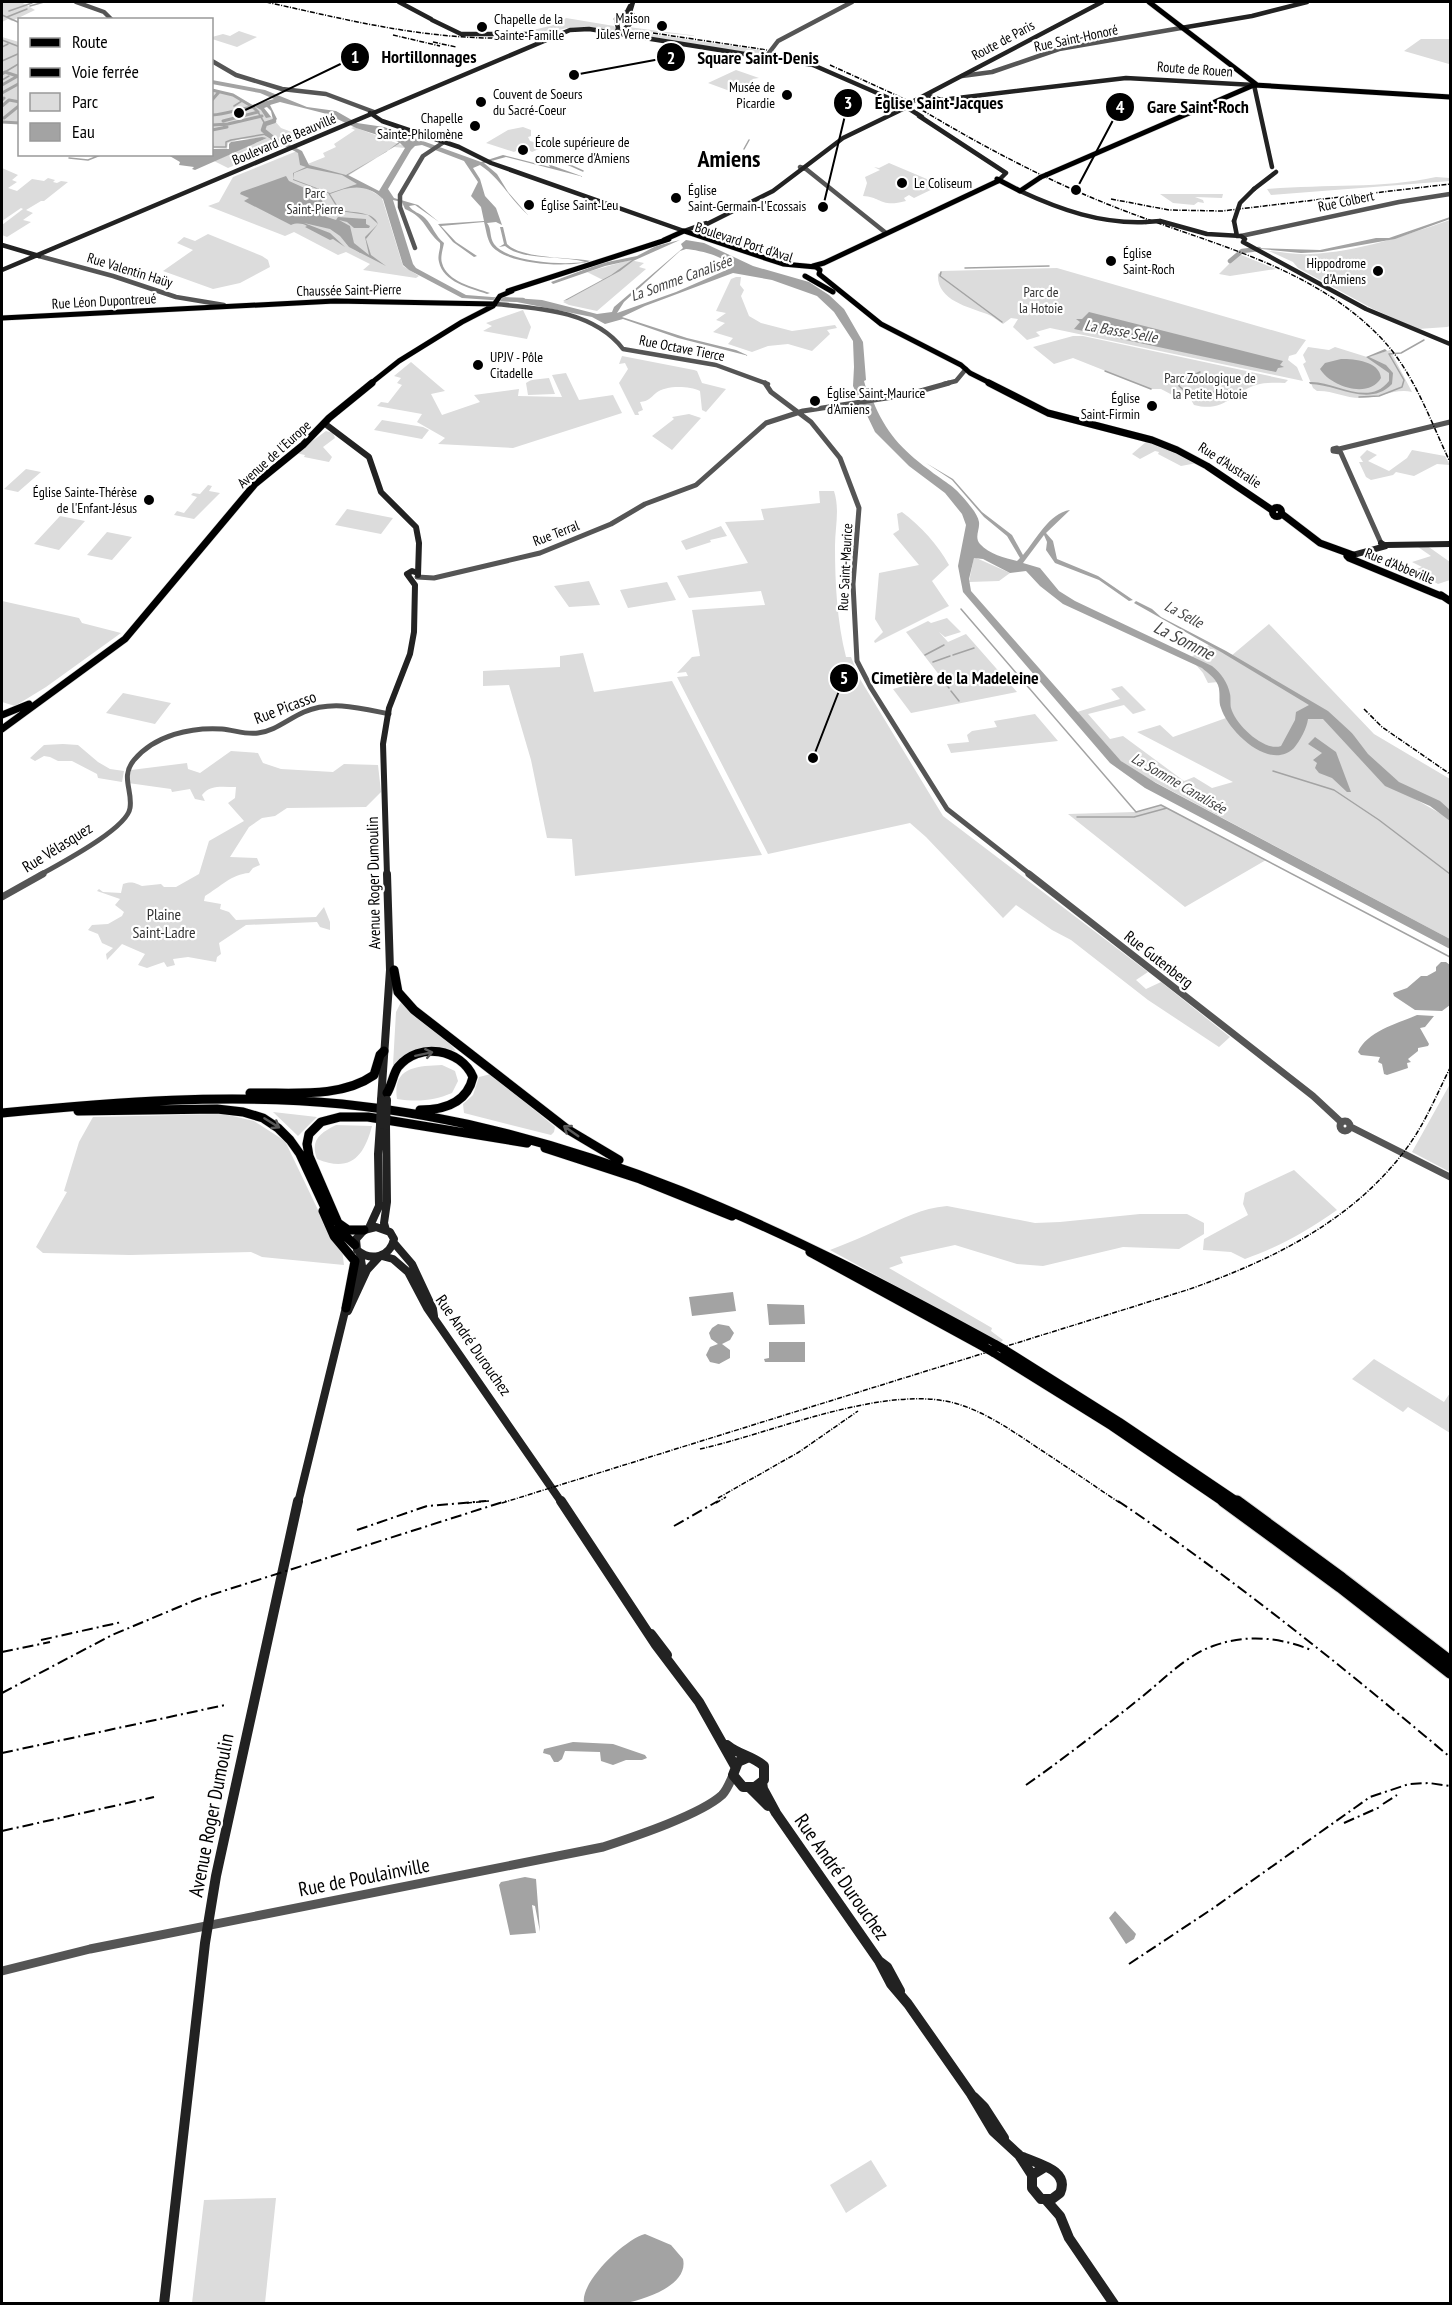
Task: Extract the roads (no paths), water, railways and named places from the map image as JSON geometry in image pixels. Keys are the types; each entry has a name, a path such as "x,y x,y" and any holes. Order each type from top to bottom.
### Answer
{"highway":[{"path":"394,970 398,992 414,1010 567,1129 639,1171"},
{"path":"152,1100 164,1097 347,1088 369,1080 374,1075 380,1055 384,1051"},
{"path":"2,1113 152,1100 290,1100 427,1110 445,1108 466,1095 473,1077 469,1066 459,1057 441,1052 424,1053 402,1063 395,1072 385,1098"},
{"path":"2,1119 78,1111 199,1104 315,1107 423,1120 527,1143 640,1179 745,1221 814,1254 994,1348 1234,1508 1328,1576 1450,1673"},
{"path":"369,1107 504,1131 566,1147 639,1171 790,1235 890,1286 1105,1412 1219,1488 1316,1557 1450,1661"},
{"path":"78,1111 217,1109 239,1110 260,1115 276,1124 288,1135 336,1227 355,1245"},
{"path":"367,1229 348,1230 338,1223 308,1153 307,1138 310,1132 326,1120 348,1116 377,1118 527,1143"},
{"path":"325,1208 323,1211 331,1230 355,1261 346,1308"}],"main road":[{"path":"398,2 462,35 506,36 535,33 550,38"},
{"name":"Route de Paris","path":"686,234 779,187 839,139 927,97 926,95 959,76 1102,2"},
{"path":"1149,2 1256,86 1273,171 1240,203 1234,221 1239,238"},
{"path":"1149,2 1168,16"},
{"path":"1182,28 1252,16 1307,2"},
{"path":"618,34 617,17 629,12 633,3"},
{"path":"618,34 633,21 629,12"},
{"path":"618,26 626,26"},
{"name":"Boulevard de Beauvillé","path":"2,270 550,38 577,30 618,34 815,67 907,105 1004,174 998,180"},
{"name":"Route de Rouen","path":"926,95 939,99 1126,78 1450,97"},
{"path":"1022,191 1043,176 1256,86"},
{"path":"373,114 388,123 445,142 488,161 686,234"},
{"name":"Boulevard de Beauvillé","path":"134,214 344,126"},
{"path":"966,369 877,325 841,298 805,276 800,269 824,263 998,180 1052,206 1113,223 1160,221 1220,236 1239,238 1251,247 1366,309 1450,344"},
{"path":"385,809 383,744 388,714 393,709 416,642 414,632 418,534 413,523 384,498 378,489 373,462 369,456 325,424 399,361 512,291 539,281 550,280 600,260 686,234"},
{"name":"Boulevard Port d'Aval","path":"686,234 800,269"},
{"path":"2,245 38,255"},
{"path":"820,272 824,263"},
{"path":"813,266 840,293 881,324 966,369"},
{"path":"805,276 820,272"},
{"name":"Chaussée Saint-Pierre","path":"209,305 335,301 495,302"},
{"name":"Rue Léon Dupontreué","path":"2,318 209,305"},
{"path":"956,363 973,362"},
{"name":"Rue d'Australie","path":"966,369 1048,413 1170,446 1207,465 1277,512"},
{"name":"Avenue de l'Europe","path":"2,715 30,703 116,641 252,482 325,424"},
{"name":"Avenue de l'Europe","path":"2,729 125,639 255,484 325,424"},
{"path":"1277,512 1320,543 1352,557 1383,545 1450,544"},
{"name":"Rue d'Abbeville","path":"1352,557 1446,597"},
{"name":"Avenue Roger Dumoulin","path":"367,1229 376,1219 380,1202 378,1162 383,1126 394,970 388,816 385,809"},
{"name":"Avenue Roger Dumoulin","path":"385,809 390,970 384,1051 385,1098"},
{"name":"Avenue Roger Dumoulin","path":"383,1126 387,1202 384,1223 386,1230"},
{"path":"367,1229 386,1230 392,1236 393,1243 390,1250 381,1256 371,1257 360,1254 355,1245 356,1239 367,1229"},
{"path":"393,1243 412,1264 433,1309 434,1316"},
{"name":"Avenue Roger Dumoulin","path":"164,2304 209,1926 240,1758 337,1340 362,1266 360,1254"},
{"name":"Avenue Roger Dumoulin","path":"337,1340 362,1280 372,1263 381,1256"},
{"name":"Rue André Durouchez","path":"381,1256 398,1260 408,1270 427,1311 434,1316 533,1462 556,1501 567,1513 647,1630 653,1643 673,1667 724,1742 738,1754 747,1758"},
{"name":"Rue André Durouchez","path":"724,1742 734,1771"},
{"path":"747,1758 757,1760 764,1766 765,1773 762,1782 746,1787 734,1771 747,1758"},
{"name":"Rue André Durouchez","path":"762,1782 763,1789 776,1813 879,1961 891,1984 901,1993 971,2094 978,2110 993,2131 1019,2155 1032,2175"},
{"name":"Rue André Durouchez","path":"746,1787 776,1813"},
{"path":"1019,2155 1053,2170 1060,2176 1062,2185 1059,2195 1060,2216"},
{"path":"1045,2167 1035,2171 1032,2175 1031,2183 1034,2192 1046,2200 1060,2216 1069,2238 1114,2304"},
{"path":"1046,2200 1059,2195"}],"street":[{"path":"76,2 101,11 110,18"},
{"path":"763,57 781,39 852,2"},
{"name":"Rue Saint-Honoré","path":"959,76 996,71 1053,51 1182,28"},
{"path":"213,62 236,75 282,89 323,93 361,107 373,114"},
{"path":"969,72 977,74"},
{"path":"415,248 399,200 421,158 445,142"},
{"path":"802,169 886,233"},
{"name":"Rue Colbert","path":"1239,238 1399,202 1450,194"},
{"name":"Rue Valentin Haüy","path":"38,255 209,305"},
{"name":"Rue Octave Tierce","path":"495,302 592,322 616,339 623,349 705,362 743,373"},
{"name":"Rue Terral","path":"416,576 434,579 482,564 540,553 610,524 645,504 689,488 701,481 766,423 799,412 858,401 903,396 959,379 966,369"},
{"name":"Rue Saint-Maurice","path":"743,373 768,384 771,392 799,412 837,452 859,508 853,584 857,661 947,809 959,819"},
{"path":"1383,545 1340,451 1448,423"},
{"path":"415,591 421,584 434,579"},
{"name":"Rue Picasso","path":"125,819 129,812 130,800 125,785 129,767 148,747 171,736 203,729 246,733 264,732 304,711 328,705 345,705 388,714"},
{"name":"Rue Vélasquez","path":"2,897 125,819"},
{"name":"Rue Gutenberg","path":"959,819 1313,1096 1341,1122 1339,1126 1343,1130 1351,1127 1450,1177"},
{"name":"Rue de Poulainville","path":"724,1793 734,1771"},
{"name":"Rue de Poulainville","path":"2,1971 90,1949 603,1847 647,1832 713,1802 724,1793 746,1787"}],"water":[{"path":"213,80 265,90 307,107 336,111 357,123 384,127 481,162 503,155 550,167 548,164 584,177 506,157 484,163 497,174 508,192 528,215 487,170 480,165 473,168 480,179 485,196 496,208 502,225 496,222 487,223 492,241 501,250 523,259 537,261 585,262 532,256 513,251 505,246 499,247 504,244 500,227 503,227 507,244 514,249 534,255 591,261 581,263 553,264 523,261 498,252 491,245 484,222 441,226 456,242 477,256 474,257 453,242 438,224 484,221 481,207 471,196 478,182 464,161 422,145 415,146 388,189 394,198 418,205 439,222 415,205 409,206 425,218 444,243 441,261 449,275 462,283 490,293 465,287 446,275 439,259 440,243 417,216 405,209 402,202 393,200 413,264 416,268 466,295 505,298 505,301 462,298 403,265 383,199 377,194 364,188 351,188 330,194 340,210 368,215 339,211 328,193 293,180 293,179 293,173 306,167 300,165 298,153 264,135 267,133 302,151 309,165 346,175 376,157 348,175 379,191 405,148 400,143 388,150 399,142 356,128 327,114 280,102 270,105 277,119 267,124 273,120 271,111 267,107 264,108 271,117 266,118 261,110 252,105 274,99 260,93 213,84","holes":["307,168 342,175 357,184 330,193 293,179 294,173"]},
{"path":"267,138 195,170 192,169 194,167 179,165 180,162 170,156 213,156 213,149 229,149 231,142"},
{"path":"286,176 289,181 320,195 325,204 324,216 336,220 338,217 366,219 369,228 354,228 347,222 339,220 350,226 354,243 369,255 365,237 378,224 366,239 371,255 386,266 349,247 330,229 304,223 330,233 345,247 305,225 291,225 244,201 249,198 240,194"},
{"path":"1450,217 1450,219 1395,239 1322,252 1301,253 1251,248 1320,250 1376,238 1389,238"},
{"path":"680,240 633,261 620,271 567,300 563,301 611,275 632,260 605,266 553,284 551,282 602,263 637,256 656,246"},
{"path":"686,240 704,243 753,266 809,282 829,295 844,309 863,342 866,380 864,381 866,388 869,388 869,401 873,401 883,422 902,447 962,496 978,519 977,539 992,553 1017,561 1020,558 1007,536 984,517 952,480 926,463 953,479 982,512 1012,535 1023,555 1049,522 1062,512 1070,510 1046,533 1053,541 1057,559 1098,576 1133,600 1129,601 1099,580 1055,563 1046,550 1047,542 1044,535 1023,563 1040,568 1059,591 1075,601 1212,666 1228,686 1231,708 1238,722 1259,741 1274,747 1281,746 1295,720 1296,712 1309,705 1134,603 1136,601 1328,711 1352,733 1368,754 1399,782 1440,801 1450,810 1450,821 1430,806 1385,786 1323,719 1308,719 1299,742 1284,754 1273,755 1262,752 1251,746 1232,727 1221,708 1218,685 1202,668 1063,604 1040,586 1026,571 1010,573 983,559 974,558 969,579 971,591 1121,761 1156,783 1450,939 1450,949 1145,788 1110,763 963,592 958,566 966,525 962,514 945,493 909,466 875,432 853,386 853,341 834,312 817,296 772,280 733,273 622,317 687,338 736,350 749,356 678,338 623,319 605,324 592,317 512,301 514,298 542,300 597,314 612,312 614,307 683,248 681,244","holes":["686,249 718,257 731,268 676,292 617,313 624,302 680,251"]},
{"path":"1089,312 1283,361 1280,365 1284,367 1278,368 1276,372 1074,329 1080,322 1076,319 1082,319"},
{"path":"1385,349 1387,351 1369,357 1386,365 1393,373 1392,384 1383,391 1363,395 1309,382 1319,382 1361,393 1381,389 1389,381 1389,373 1366,357"},
{"path":"1341,359 1366,362 1376,368 1381,378 1368,388 1359,389 1332,381 1320,369 1325,363"},
{"path":"1315,737 1336,752 1351,792 1347,792 1332,778 1319,773 1315,768 1317,763 1313,760 1322,753 1308,744"},
{"path":"1441,962 1450,965 1450,1005 1442,1011 1415,1010 1394,996 1393,993 1407,988 1421,976 1427,976 1436,971 1436,967"},
{"path":"1417,1015 1434,1016 1425,1027 1420,1028 1428,1046 1418,1048 1418,1051 1408,1059 1411,1062 1407,1063 1408,1068 1387,1075 1384,1074 1382,1064 1378,1062 1380,1057 1361,1055 1358,1052 1368,1038"},
{"path":"733,1292 736,1311 692,1316 689,1297"},
{"path":"767,1304 804,1305 805,1324 769,1325"},
{"path":"718,1324 729,1326 734,1333 730,1340 722,1344 730,1350 730,1358 719,1364 710,1362 706,1355 710,1347 718,1344 711,1339 709,1333"},
{"path":"769,1342 805,1342 805,1362 765,1362 764,1359 769,1358"},
{"path":"573,1742 613,1744 645,1755 647,1758 626,1760 613,1765 601,1761 600,1752 565,1751 558,1762 554,1762 550,1755 543,1753 544,1749"},
{"path":"525,1877 536,1879 540,1932 535,1906 532,1905 536,1933 510,1935 499,1885 501,1882"},
{"path":"1115,1911 1136,1934 1134,1939 1126,1944 1109,1918"},
{"path":"645,2234 671,2245 683,2259 683,2268 673,2283 654,2294 626,2303 584,2303 589,2284 596,2273 626,2244"}],"waterway":[{"path":"30,6 44,2"},
{"path":"9,11 32,3"},
{"path":"7,17 27,9"},
{"path":"2,15 18,22"},
{"path":"2,40 18,46"},
{"path":"2,47 8,44"},
{"path":"2,61 18,54"},
{"path":"5,72 18,64"},
{"path":"2,74 5,72 18,76"},
{"path":"2,80 9,76"},
{"path":"2,85 16,77"},
{"path":"2,93 18,84"},
{"path":"213,90 233,95 253,107"},
{"path":"213,99 219,92"},
{"path":"2,106 9,100 18,102"},
{"path":"234,106 242,101"},
{"path":"4,118 18,107"},
{"path":"213,115 253,107"},
{"path":"223,121 258,112 253,107"},
{"path":"258,112 265,124"},
{"path":"213,125 262,116"},
{"path":"273,138 263,130 265,124 274,121"},
{"path":"2,122 18,123"},
{"path":"213,130 227,127 224,125"},
{"path":"213,147 226,147 226,142 231,140 266,134"},
{"path":"744,149 749,140"},
{"path":"69,158 88,160 98,156"},
{"path":"554,158 583,171"},
{"path":"347,243 360,252"},
{"name":"La Basse Selle","path":"1230,261 1242,251 1259,249"},
{"path":"965,268 1049,266"},
{"path":"941,272 940,276 1002,322"},
{"name":"La Somme Canalisée","path":"496,299 523,300"},
{"path":"1359,397 1379,396 1402,387 1404,380 1389,354 1401,353 1424,340"},
{"path":"1105,371 1151,389"},
{"path":"1189,395 1179,386 1179,382 1200,372"},
{"path":"1189,395 1231,390"},
{"path":"961,609 1136,812 1161,805 1167,808"},
{"path":"925,655 944,645"},
{"path":"953,655 974,648"},
{"path":"933,662 950,656"},
{"path":"941,678 949,688"},
{"path":"951,691 959,701"},
{"path":"1273,771 1334,790 1379,820 1450,874"},
{"path":"1077,817 1134,817 1167,808"},
{"path":"1167,808 1450,957"}],"railway":[{"path":"266,2 412,32 502,38"},
{"path":"653,33 767,50"},
{"path":"393,35 440,46"},
{"path":"433,42 456,47"},
{"path":"830,65 909,101"},
{"path":"922,110 996,152 1072,189 1125,211 1227,247 1294,276 1326,293 1355,314 1393,352 1421,398 1450,462"},
{"path":"1111,199 1169,210 1222,211 1450,184"},
{"path":"1364,709 1382,727 1450,774"},
{"path":"502,1503 1187,1290 1281,1251 1338,1216 1387,1172 1415,1136 1450,1068"},
{"path":"700,1449 866,1404 932,1399 961,1405 993,1419 1120,1503"},
{"path":"718,1498 799,1452 858,1411"},
{"path":"716,1503 726,1497"},
{"path":"357,1530 427,1506 486,1501"},
{"path":"467,1503 489,1501"},
{"path":"2,1693 112,1635 198,1599 506,1501"},
{"path":"674,1526 718,1501"},
{"path":"1118,1501 1204,1561 1287,1624 1450,1757"},
{"path":"41,1640 122,1622"},
{"path":"1026,1785 1056,1764 1176,1668 1203,1650 1225,1642 1250,1639 1287,1642 1311,1650"},
{"path":"2,1652 50,1642"},
{"path":"2,1753 225,1705"},
{"path":"1129,1964 1212,1909 1370,1797 1409,1784 1429,1783 1450,1786"},
{"path":"1383,1804 1397,1795"},
{"path":"2,1831 154,1797"},
{"path":"1344,1823 1380,1807"}],"place":[{"name":"Maison Jules Verne","path":"662,26"},
{"name":"Chapelle de la Sainte-Famille","path":"482,27"},
{"name":"Square Saint-Denis","path":"574,75"},
{"name":"Musée de Picardie","path":"787,95"},
{"name":"Couvent de Soeurs du Sacré-Coeur","path":"481,102"},
{"name":"Hortillonnages","path":"239,113"},
{"name":"Chapelle Sainte-Philomène","path":"475,126"},
{"name":"École supérieure de commerce d'Amiens","path":"523,150"},
{"name":"Le Coliseum","path":"902,183"},
{"name":"Gare Saint-Roch","path":"1076,190"},
{"name":"Église Saint-Germain-l'Ecossais","path":"676,198"},
{"name":"Église Saint-Leu","path":"529,205"},
{"name":"Église Saint-Jacques","path":"823,207"},
{"name":"Église Saint-Roch","path":"1111,261"},
{"name":"Hippodrome d'Amiens","path":"1378,271"},
{"name":"UPJV - Pôle Citadelle","path":"478,365"},
{"name":"Église Saint-Maurice d'Amiens","path":"815,401"},
{"name":"Église Saint-Firmin","path":"1152,406"},
{"name":"Église Sainte-Thérèse de l'Enfant-Jésus","path":"149,500"},
{"name":"Cimetière de la Madeleine","path":"813,758"}],"district":[{"name":"Amiens","path":"729,158"}],"park label":[{"name":"Parc Saint-Pierre","path":"315,202"},
{"name":"Parc de la Hotoie","path":"1041,300"},
{"name":"Parc Zoologique de la Petite Hotoie","path":"1210,386"},
{"name":"Plaine Saint-Ladre","path":"164,923"}],"water label":[{"name":"La Selle","path":"1184,614"},
{"name":"La Somme","path":"1184,640"}]}
